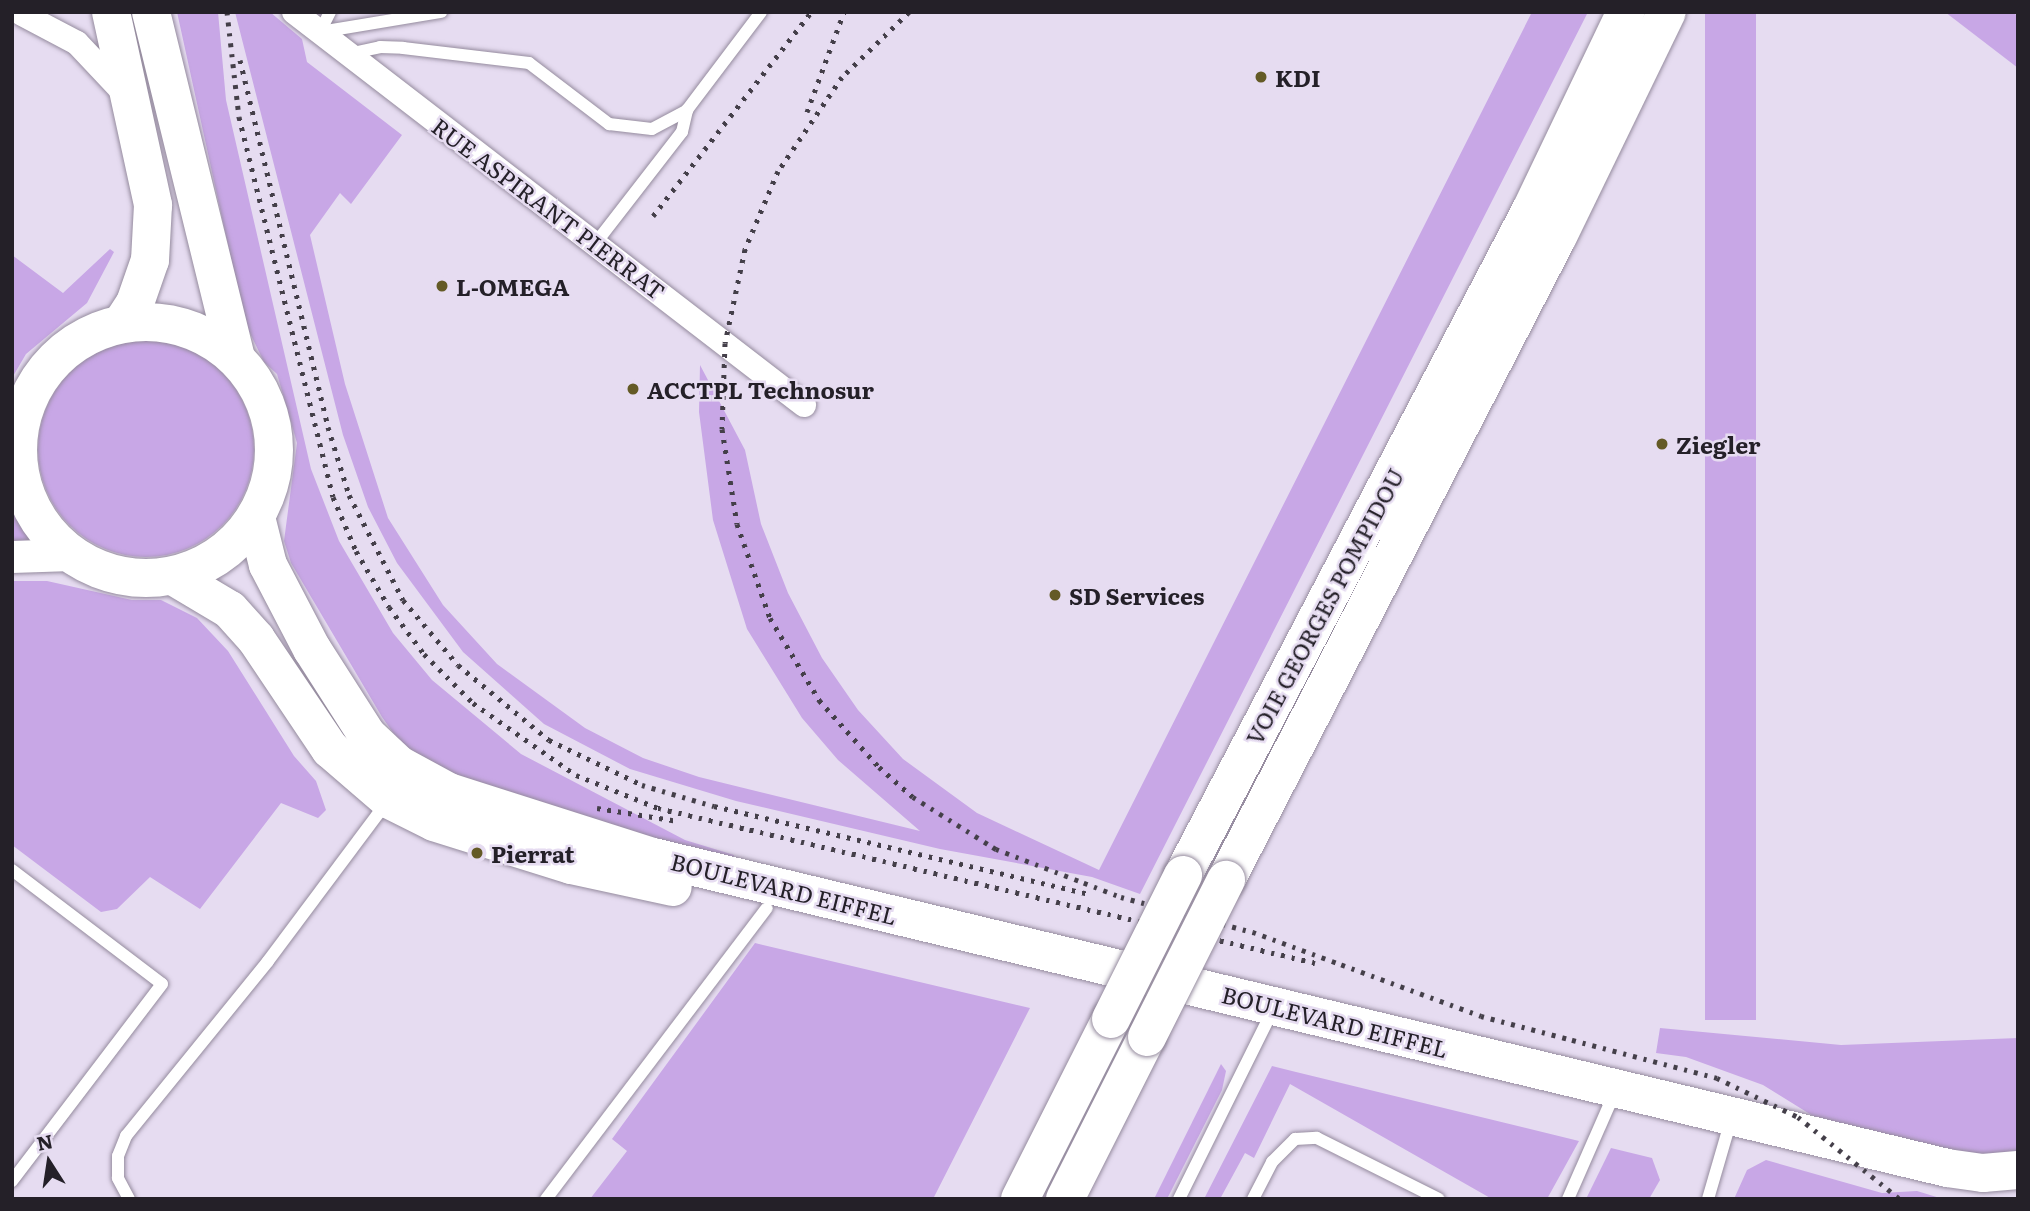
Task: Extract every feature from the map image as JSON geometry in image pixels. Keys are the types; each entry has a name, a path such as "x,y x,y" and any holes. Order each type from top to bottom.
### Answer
{"main road":[{"path":"111,12 151,181 154,222 144,279 122,323"},
{"path":"151,12 236,357"},
{"name":"VOIE GEORGES POMPIDOU","path":"1020,1199 1183,875 1531,210 1626,12"},
{"name":"VOIE GEORGES POMPIDOU","path":"1065,1199 1558,236 1667,12"},
{"path":"122,323 176,326 203,334 236,357 262,392 275,434 273,477 256,517 221,555 173,576 126,576 103,572 72,555 44,530 25,496 17,460 16,426 46,368 68,348 122,323"},
{"path":"256,517 264,552 281,590 334,684 376,746 399,765 434,822 571,865 1270,1017"},
{"path":"173,576 230,610 256,639 330,749 419,796"},
{"name":"BOULEVARD EIFFEL","path":"419,796 1270,1017 1730,1127 1947,1168 1983,1173 2018,1170"},
{"name":"BOULEVARD EIFFEL","path":"1730,1127 1965,1199"},
{"path":"2014,1199 2018,1191"}],"street":[{"name":"RUE ASPIRANT PIERRAT","path":"294,12 325,22 348,54 804,405"},
{"path":"24,13 77,43 133,103"},
{"path":"12,557 72,555"}],"lane":[{"path":"325,22 441,12"},
{"path":"596,244 682,132 687,110 761,12"},
{"path":"348,54 380,47 403,48 529,63 609,124 626,129 652,129 687,110"},
{"path":"129,1199 118,1178 118,1156 126,1136 268,961 419,796 376,746"},
{"path":"12,870 162,984 12,1181"},
{"path":"547,1199 767,908"},
{"path":"1180,1199 1270,1017"},
{"path":"1567,1199 1614,1099"},
{"path":"1708,1199 1730,1127"},
{"path":"1253,1199 1279,1154 1295,1139 1317,1138 1439,1199"}],"shaded area":[{"path":"177,12 218,12 226,100 311,469 339,541 393,633 432,680 521,754 685,840 734,855 733,862 599,825 411,758 382,717 291,563 284,541 297,443 277,374 264,362 245,323"},
{"path":"235,12 270,12 302,39 307,62 402,135 351,204 340,193 310,235 345,384 388,518 443,605 497,664 585,728 643,758 699,777 920,831 838,760 802,718 747,629 713,520 699,412 700,365 745,450 761,524 788,593 822,658 858,710 903,759 977,813 1099,870 1532,12 1588,12 1140,894 1092,877 940,849 736,801 630,769 544,724 463,652 397,563 368,507 343,435"},
{"path":"1705,12 1756,12 1756,1020 1705,1020"},
{"path":"1945,12 2012,12 2018,16 2018,68"},
{"path":"110,249 114,252 87,303 26,354 12,378 12,255 63,293"},
{"path":"146,341 187,349 206,359 222,373 236,389 246,408 254,449 246,490 236,509 222,525 206,539 187,549 146,557 105,549 86,539 70,525 56,509 46,490 38,449 46,408 56,389 70,373 86,359 105,349"},
{"path":"12,500 19,517 35,541 12,543"},
{"path":"12,581 47,581 132,600 161,600 197,618 228,651 294,756 316,781 326,810 318,818 281,803 200,909 150,877 117,909 101,912 12,845"},
{"path":"755,943 1030,1008 933,1199 590,1199 627,1151 612,1139"},
{"path":"1660,1028 1841,1045 2018,1038 2018,1156 1992,1162 1813,1116 1763,1085 1686,1057 1656,1053"},
{"path":"1221,1064 1226,1071 1222,1090 1167,1199 1154,1199"},
{"path":"1272,1066 1579,1141 1547,1199 1492,1199 1290,1084 1254,1158 1245,1153 1220,1199 1204,1199"},
{"path":"1611,1148 1652,1158 1660,1180 1649,1199 1586,1199"},
{"path":"1766,1160 1882,1193 1917,1191 1943,1199 1734,1199 1747,1170"}],"railway":[{"path":"227,12 239,117 333,497 356,551 389,607 424,654 473,703 576,775 658,808 1320,964"},
{"path":"653,216 811,12"},
{"path":"807,112 844,12"},
{"path":"909,12 842,77 778,171 745,249 725,343 722,429 737,524 770,618 819,700 879,767 913,797 996,849 1121,897 1253,932 1481,1016 1717,1078 1798,1117 1900,1199"},
{"path":"240,60 328,427 349,495 403,600 458,665 549,740 642,785 714,806 1092,895"},
{"path":"597,808 678,821"}],"place":[{"name":"KDI","path":"1261,77"},
{"name":"L-OMEGA","path":"442,286"},
{"name":"ACCTPL Technosur","path":"633,389"},
{"name":"Ziegler","path":"1662,444"},
{"name":"SD Services","path":"1055,595"},
{"name":"Pierrat","path":"477,853"}]}
